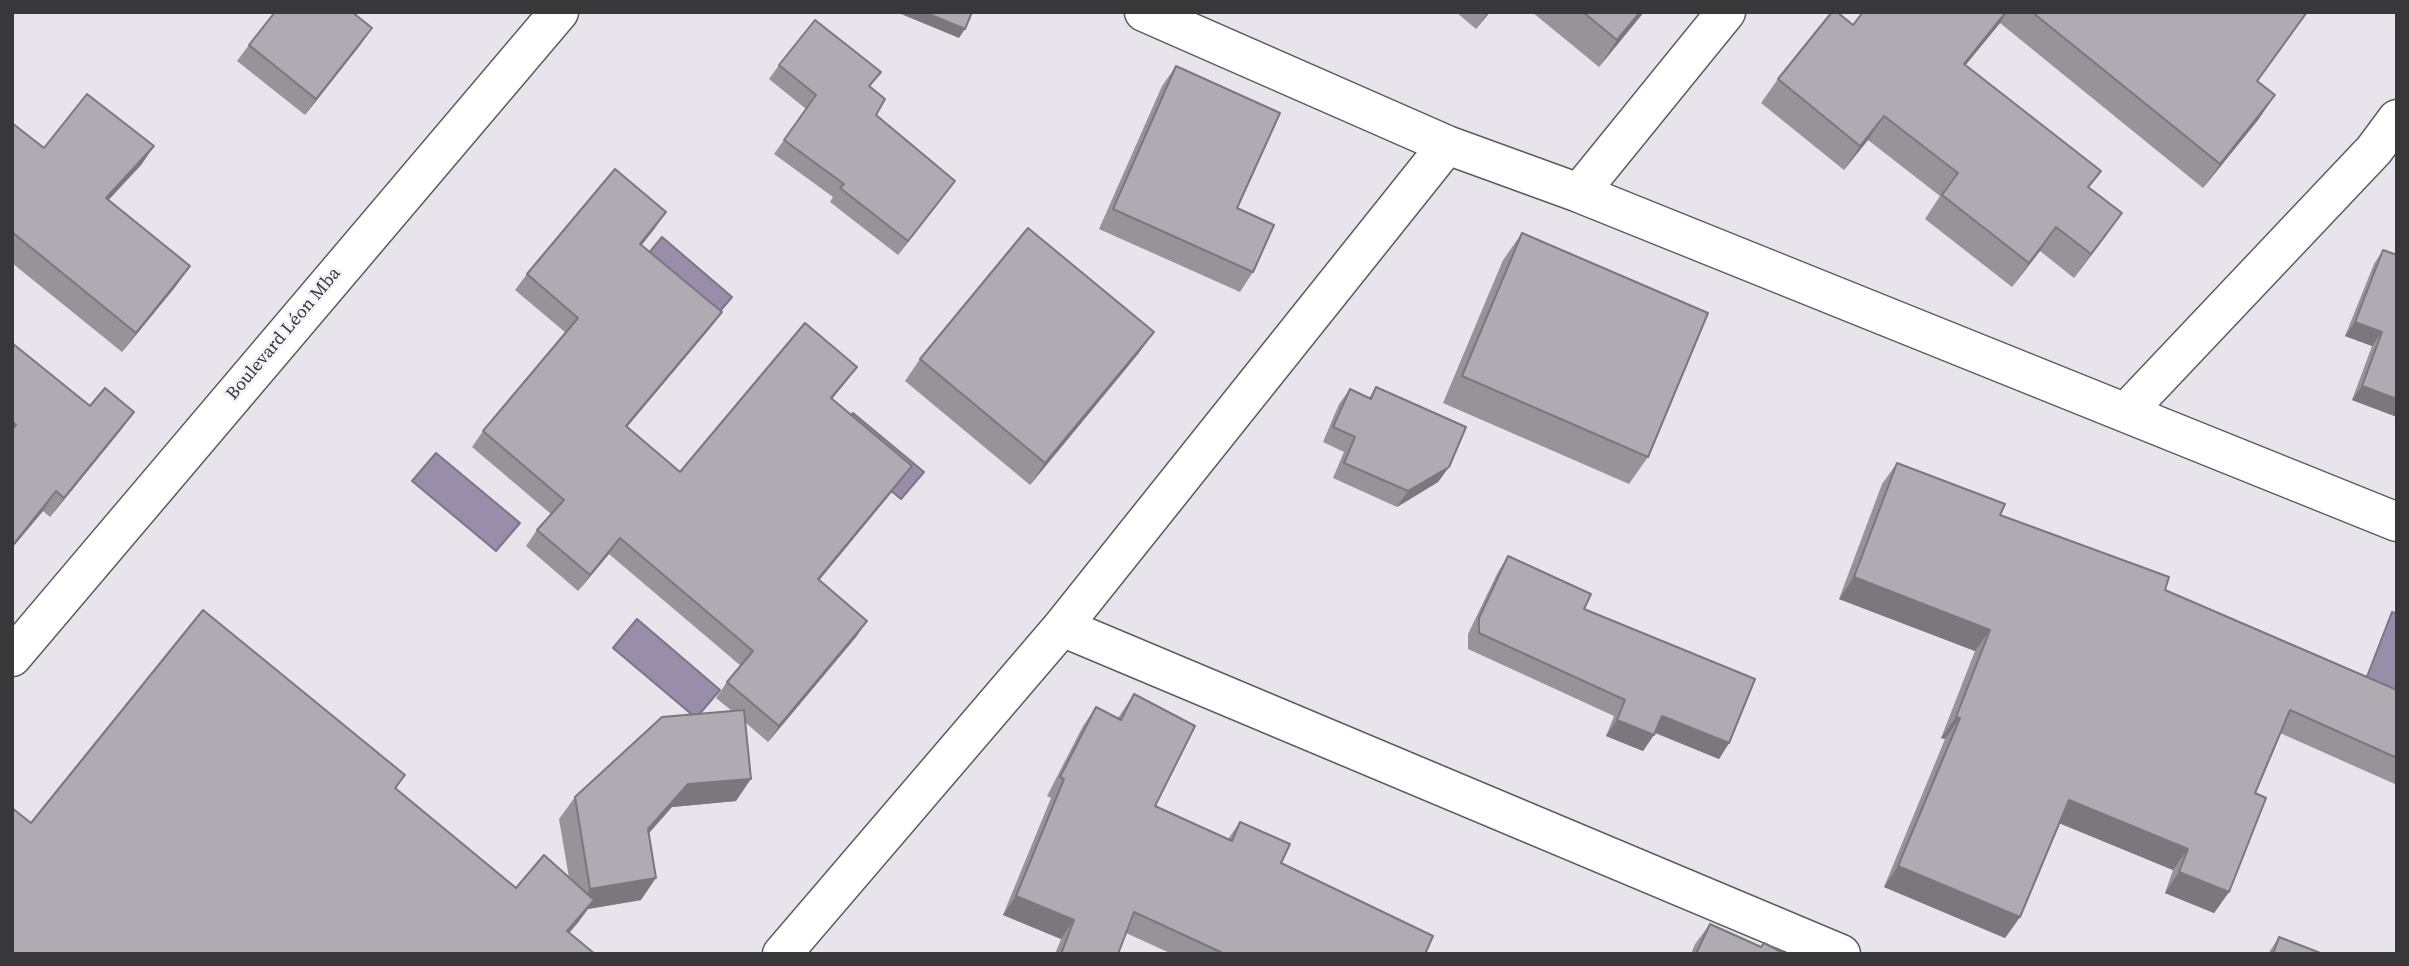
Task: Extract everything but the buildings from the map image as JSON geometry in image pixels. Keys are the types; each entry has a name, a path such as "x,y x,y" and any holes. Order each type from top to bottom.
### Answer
{"street":[{"name":"Boulevard Léon Mba","path":"12,657 559,12"},
{"path":"1144,12 1447,145 1578,193 2127,411 2397,522"},
{"path":"1578,193 1726,12"},
{"path":"2127,411 2374,150 2397,119"},
{"path":"782,954 1062,627 1447,145"},
{"path":"1062,627 1841,954"}],"shaded area":[{"path":"662,237 732,297 709,324 639,265"},
{"path":"853,413 924,472 901,499 830,440"},
{"path":"436,453 520,523 496,551 412,481"},
{"path":"2392,612 2397,614 2397,700 2363,687"},
{"path":"637,619 720,690 696,718 613,648"}]}
